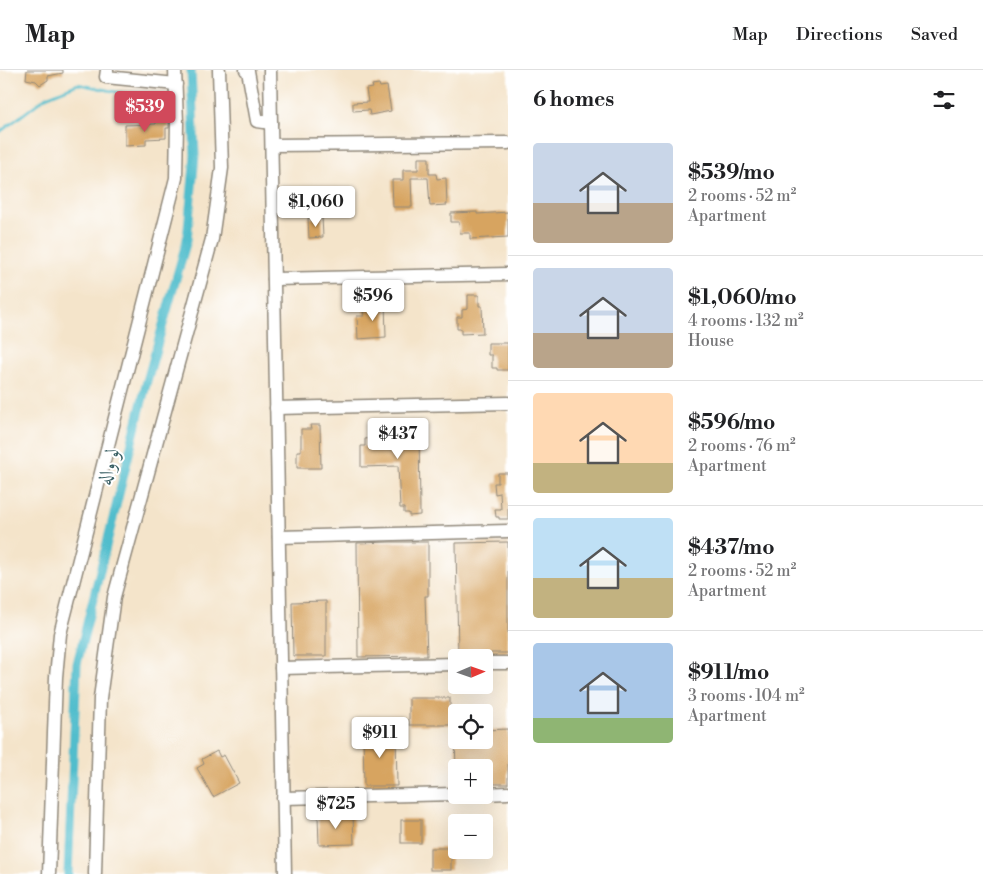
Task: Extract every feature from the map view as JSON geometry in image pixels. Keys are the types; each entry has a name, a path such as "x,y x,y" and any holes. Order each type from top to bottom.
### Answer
{"street":[{"path":"107,70 106,77 176,84"},
{"path":"48,874 56,677 60,634 176,178 177,123 175,70"},
{"path":"95,874 100,698 114,597 212,239 222,168 219,70"},
{"path":"246,70 248,71 257,121 271,123"},
{"path":"270,70 285,874"},
{"path":"272,144 508,143"},
{"path":"274,279 508,274"},
{"path":"276,408 508,403"},
{"path":"279,537 508,531"},
{"path":"493,663 508,663"},
{"path":"281,668 448,664"},
{"path":"283,798 448,794"},
{"path":"493,794 508,794"}],"building":[{"path":"27,70 63,70 63,73 48,76 48,80 40,85 36,81 26,79"},
{"path":"379,84 380,87 387,86 391,111 370,115 369,110 353,111 353,103 368,102 366,89 373,88 372,85"},
{"path":"156,121 169,121 169,128 166,128 166,138 146,139 146,145 125,146 125,125 156,124"},
{"path":"418,158 429,158 429,174 436,174 437,179 446,178 447,205 430,206 428,178 411,178 412,207 393,207 392,180 403,180 403,170 418,170"},
{"path":"477,212 477,214 508,212 508,237 470,239 470,233 460,233 459,222 451,222 451,213"},
{"path":"322,217 323,237 309,238 308,218"},
{"path":"468,295 479,295 479,306 482,306 483,333 461,334 461,329 457,329 457,317 462,317 462,310 468,309"},
{"path":"371,302 385,302 386,337 358,339 357,316 364,316 363,308 371,308"},
{"path":"488,343 508,343 508,370 492,368 492,355 488,355"},
{"path":"394,422 419,422 420,515 409,516 409,513 404,513 404,508 400,508 398,466 361,467 361,446 365,446 365,439 373,438 373,432 394,431"},
{"path":"310,425 320,425 321,468 297,468 297,451 301,451 301,429 311,429"},
{"path":"498,473 508,473 508,519 496,517 495,509 501,509 500,493 495,494 494,483 498,483"},
{"path":"428,542 428,596 425,596 427,656 358,657 357,543"},
{"path":"508,542 508,653 493,653 493,649 458,649 456,543"},
{"path":"326,601 326,656 293,656 292,602"},
{"path":"409,698 450,698 450,704 448,704 448,725 409,725"},
{"path":"508,729 508,784 493,784 493,759 456,759 455,749 493,749 493,730"},
{"path":"396,731 397,786 364,786 363,732"},
{"path":"217,751 220,757 224,755 239,783 213,797 197,768 204,764 202,759"},
{"path":"353,815 354,844 319,845 318,816"},
{"path":"401,820 421,820 421,843 401,843"},
{"path":"430,848 448,848 451,870 430,870"}],"waterway":[{"name":"لو واله","path":"68,874 77,664 147,381 187,240 195,155 191,70"},
{"path":"0,132 46,97 78,84 156,100"}]}
